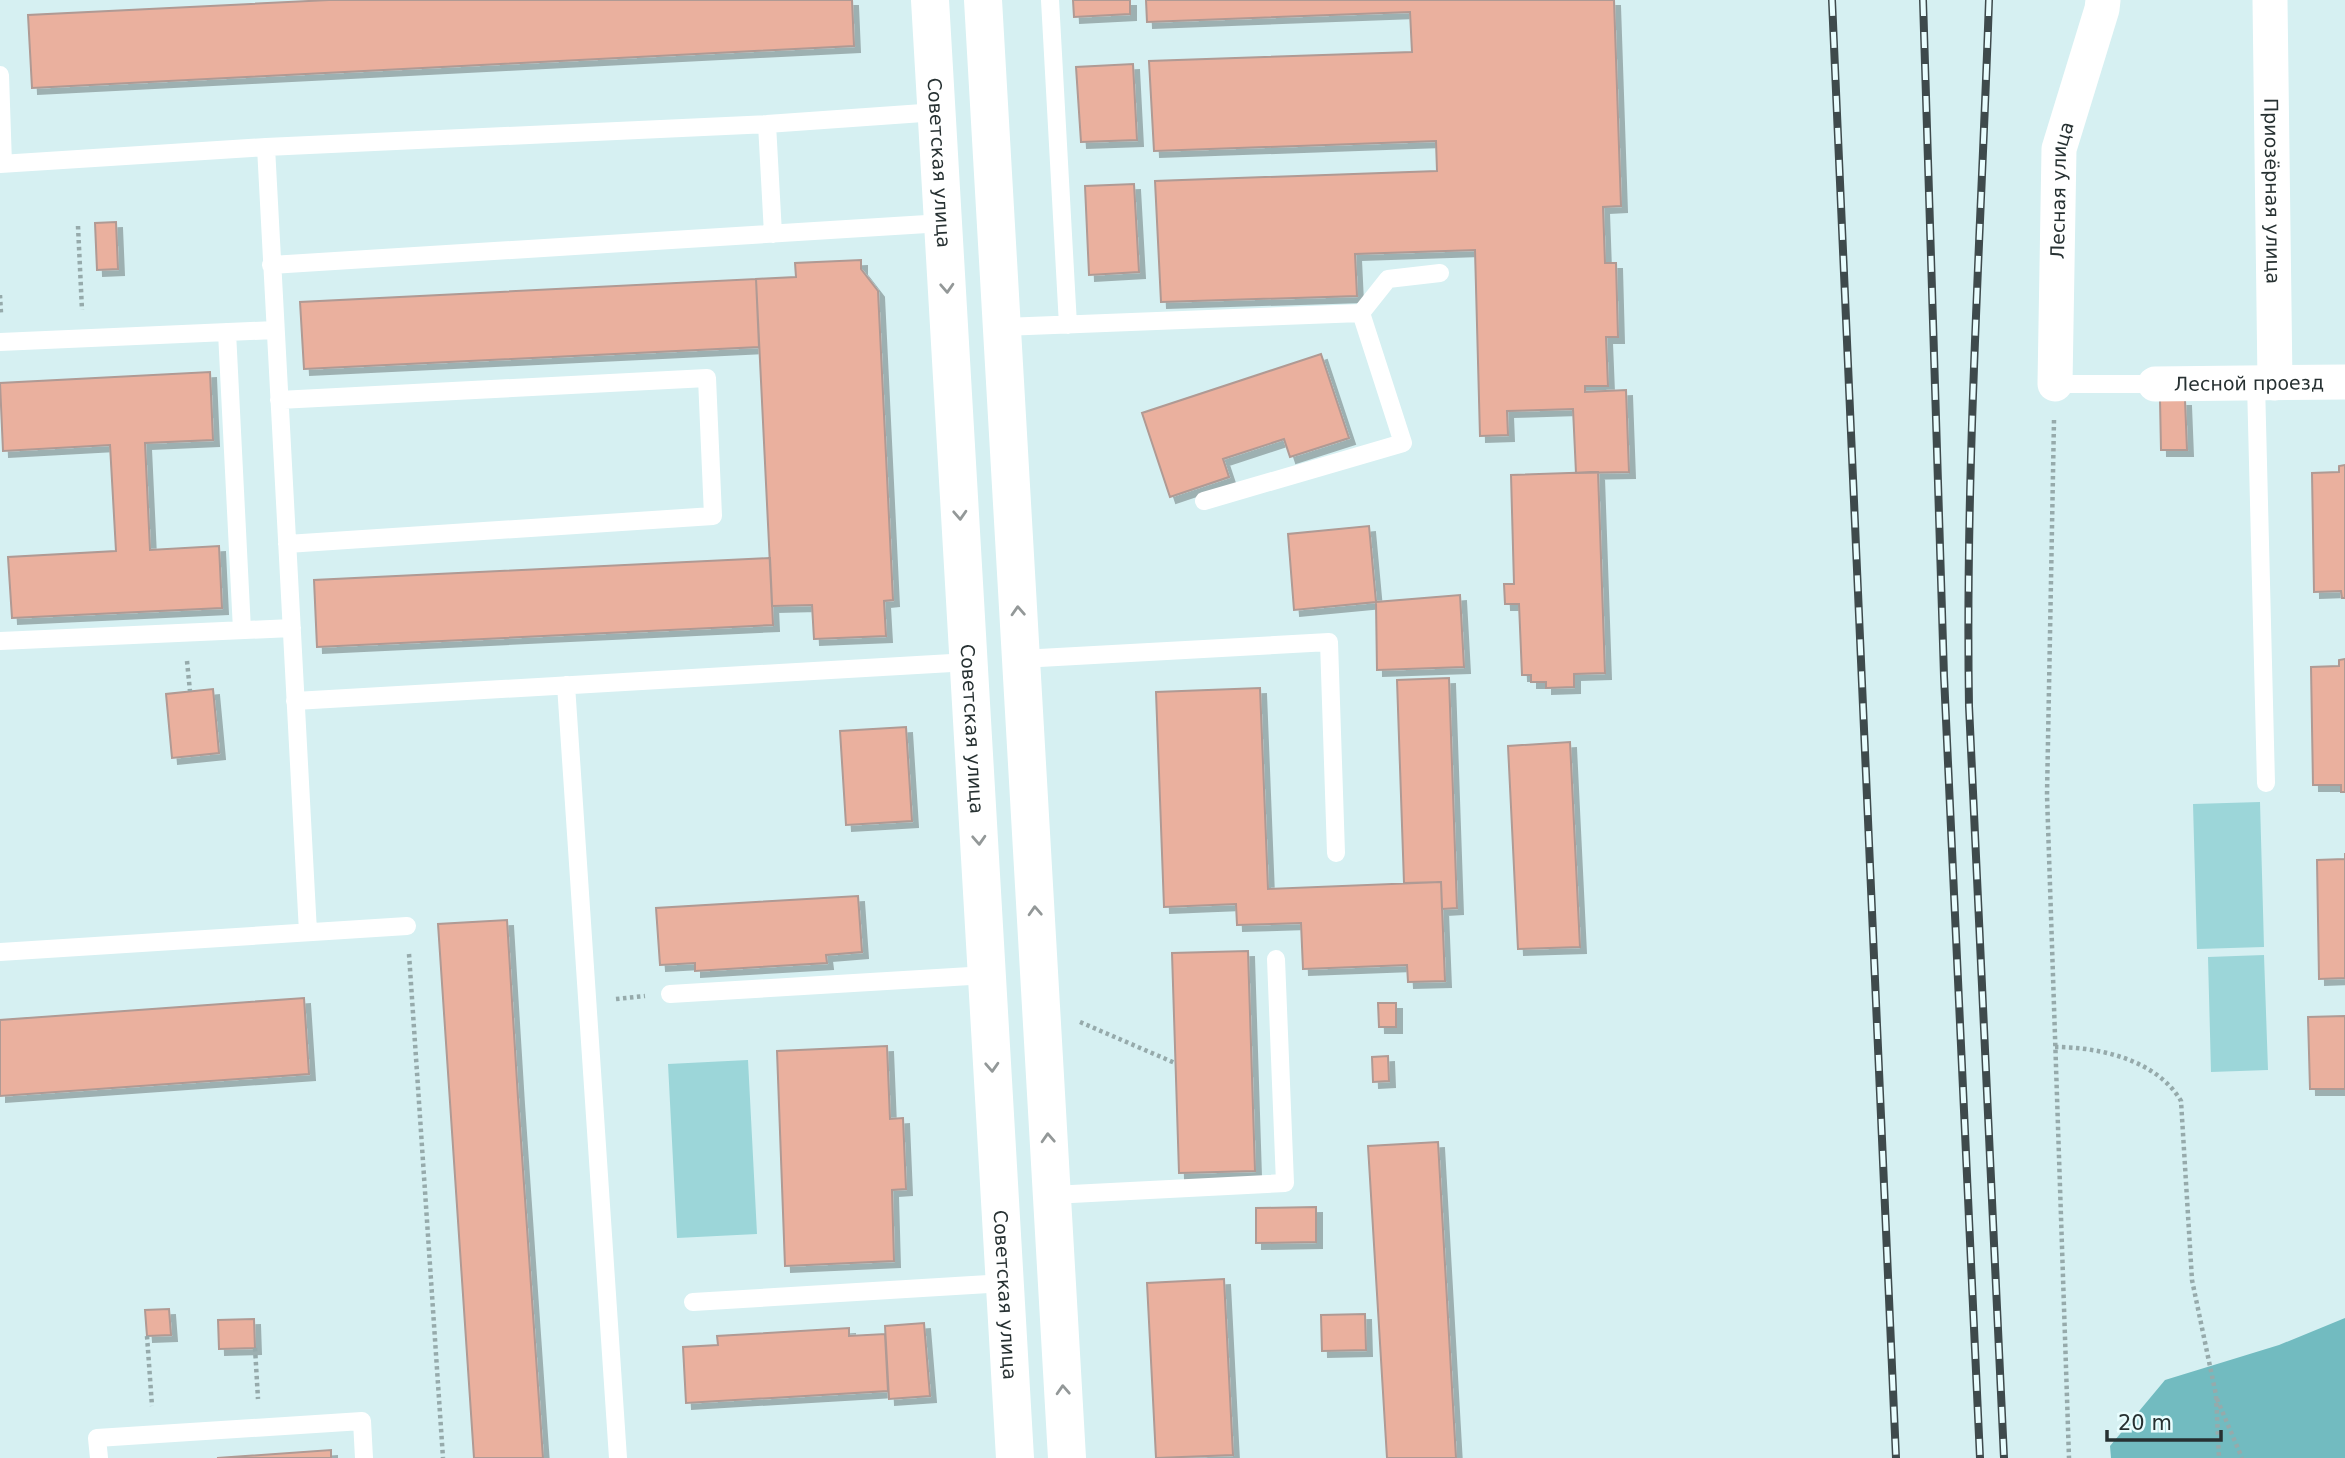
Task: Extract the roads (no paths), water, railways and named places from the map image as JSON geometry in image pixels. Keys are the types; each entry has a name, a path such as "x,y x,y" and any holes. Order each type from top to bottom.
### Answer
{"main road":[{"name":"Советская улица","path":"930,0 1015,1458"},
{"path":"983,0 1067,1458"}],"street":[{"name":"Лесная улица","path":"2055,384 2059,149 2103,0"},
{"name":"Приозёрная улица","path":"2265,383 2270,0"},
{"name":"Лесной проезд","path":"2155,384 2345,382"}],"lane":[{"path":"1050,0 1068,325"},
{"path":"0,75 2,164 265,147 767,124 937,112"},
{"path":"767,124 773,234"},
{"path":"265,147 308,932"},
{"path":"271,265 943,223"},
{"path":"1002,327 1361,313 1388,279 1440,274"},
{"path":"1204,501 1403,443 1361,313"},
{"path":"0,342 275,330"},
{"path":"227,332 242,630"},
{"path":"279,400 707,377 713,516 287,544"},
{"path":"2265,383 2266,783"},
{"path":"2055,384 2155,384"},
{"path":"0,641 292,628"},
{"path":"1021,659 1329,642 1336,853"},
{"path":"295,701 968,662"},
{"path":"566,685 618,1458"},
{"path":"0,952 407,926"},
{"path":"1052,1195 1285,1183 1276,959"},
{"path":"670,994 987,975"},
{"path":"693,1302 1005,1283"},
{"path":"99,1458 97,1438 362,1421 364,1458"}],"railway":[{"path":"1832,0 1896,1458"},
{"path":"1923,0 1944,676 1980,1458"},
{"path":"1989,0 1971,441 1968,618 1969,706 2004,1458"}]}
